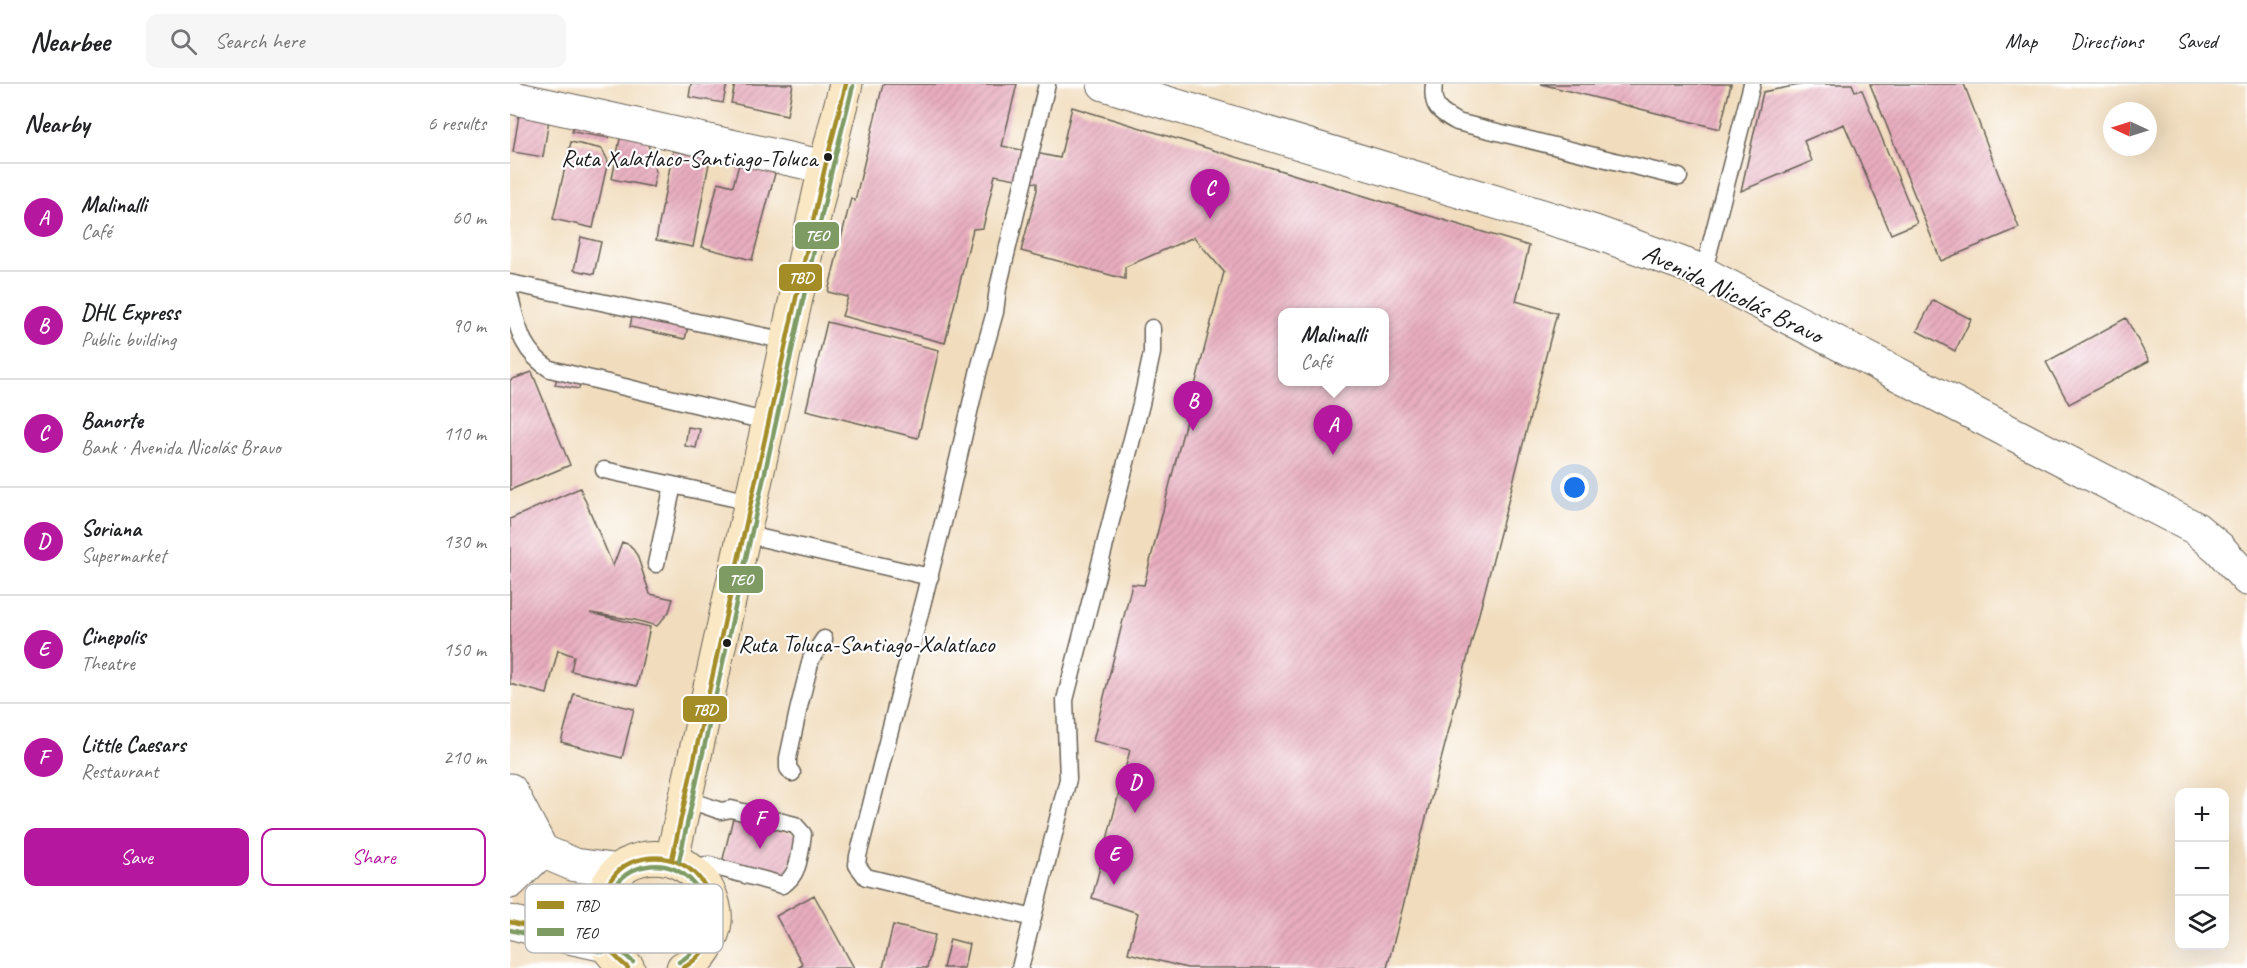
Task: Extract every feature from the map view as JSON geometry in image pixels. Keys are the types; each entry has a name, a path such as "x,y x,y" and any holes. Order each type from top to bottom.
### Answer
{"main road":[{"path":"683,865 686,799 825,167 846,84"},
{"path":"608,884 625,866 648,858 683,865 703,884"},
{"path":"611,953 628,968"},
{"path":"683,968 698,959 702,953"}],"street":[{"name":"Avenida Nicolás Bravo","path":"1104,84 1171,94 1592,231 1703,273 2195,528 2220,548 2247,579"},
{"path":"510,97 825,167"},
{"path":"510,790 542,851"},
{"path":"510,842 542,851 575,865 620,871"},
{"path":"510,882 542,851"},
{"path":"510,922 525,926"}],"lane":[{"path":"1033,918 866,877 857,865 995,312 998,288 1047,84"},
{"path":"1434,84 1434,103 1440,112 1457,122 1679,177"},
{"path":"1703,273 1752,84"},
{"path":"510,283 787,341"},
{"path":"510,297 518,329 527,350 537,361 550,369 768,422"},
{"path":"1020,968 1068,779 1065,700 1141,405 1152,353 1152,328"},
{"path":"604,470 751,502"},
{"path":"656,564 673,485"},
{"path":"744,534 930,577"},
{"path":"792,773 788,768 788,758 801,700 811,659 824,639"},
{"path":"683,865 709,865 782,885 790,881 796,870 802,834 795,825 731,809 721,812 686,799"}],"building":[{"path":"691,84 727,84 723,103 689,97"},
{"path":"735,84 793,84 787,115 731,103"},
{"path":"883,84 1017,84 1002,146 1060,158 1072,107 1529,246 1516,301 1557,313 1387,968 1187,968 1128,953 1138,913 1092,898 1130,750 1093,741 1132,584 1144,585 1224,272 1194,237 1125,267 1125,279 1021,251 1037,183 995,175 983,228 973,229 945,343 842,316 848,297 828,292 851,198 855,201"},
{"path":"1541,84 1731,84 1720,129"},
{"path":"1804,84 1852,84 1855,91 1862,90 1917,223 1891,234 1844,124 1804,141 1812,161 1741,191 1763,92"},
{"path":"1870,84 1964,84 2019,228 1941,261"},
{"path":"520,109 550,113 543,157 513,152"},
{"path":"575,117 612,123 609,138 572,132"},
{"path":"622,129 645,134 656,172 653,187 612,179"},
{"path":"571,142 602,149 608,161 593,228 553,219"},
{"path":"673,151 710,158 693,247 656,240"},
{"path":"741,157 777,166 752,260 702,247 718,182 733,186"},
{"path":"581,237 601,242 594,274 574,270"},
{"path":"1933,300 1971,319 1955,351 1917,331"},
{"path":"633,311 689,323 685,339 630,327"},
{"path":"2126,318 2149,361 2069,404 2046,362"},
{"path":"827,322 939,350 918,438 806,410"},
{"path":"532,372 570,465 510,490 510,380"},
{"path":"558,374 581,379 579,389 555,385"},
{"path":"688,427 700,429 696,448 685,446"},
{"path":"580,488 613,566 622,542 630,545 637,555 650,594 673,599 669,612 657,626 590,613 650,627 637,686 571,671 574,656 558,650 547,694 510,684 510,519"},
{"path":"574,694 634,709 622,758 561,742"},
{"path":"733,818 799,835 785,880 722,863"},
{"path":"814,895 854,968 797,968 803,965 776,916"},
{"path":"893,925 935,935 927,968 883,968"},
{"path":"950,939 969,944 964,968 943,968"}],"transit line":[{"name":"TBD","path":"672,859 825,167 846,84"},
{"name":"TEO","path":"679,861 832,169 853,86"},
{"name":"TBD","path":"608,884 626,865 656,858 678,862 695,874 703,884"},
{"name":"TEO","path":"618,884 625,875 636,869 657,865 675,869 693,884"},
{"name":"TBD","path":"510,922 525,926"},
{"name":"TEO","path":"510,930 525,934"},
{"name":"TBD","path":"613,953 628,968"},
{"name":"TEO","path":"623,953 633,962"},
{"name":"TEO","path":"679,962 689,953"},
{"name":"TBD","path":"683,968 701,953"}],"place":[{"name":"Ruta Xalatlaco-Santiago-Toluca","path":"828,157"},
{"name":"Banorte","path":"1210,219"},
{"name":"DHL Express","path":"1193,431"},
{"name":"Malinalli","path":"1333,455"},
{"name":"Ruta Toluca-Santiago-Xalatlaco","path":"727,643"},
{"name":"Soriana","path":"1135,813"},
{"name":"Little Caesars","path":"760,849"},
{"name":"Cinepolis","path":"1114,885"}]}
